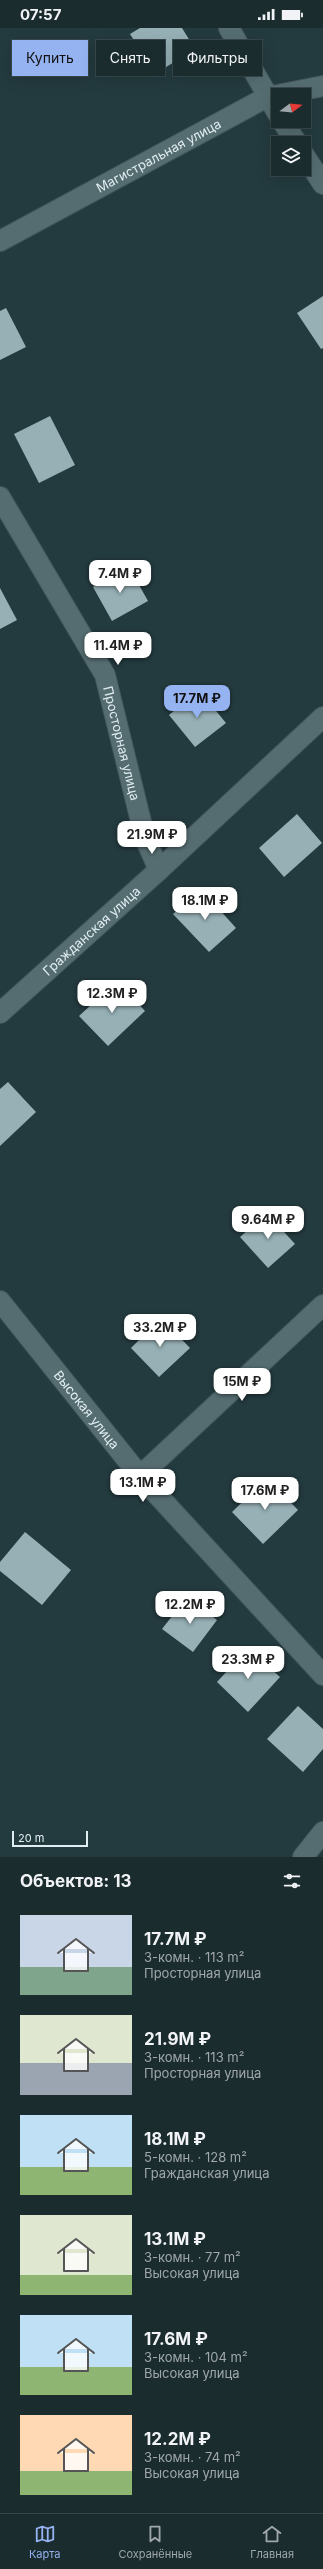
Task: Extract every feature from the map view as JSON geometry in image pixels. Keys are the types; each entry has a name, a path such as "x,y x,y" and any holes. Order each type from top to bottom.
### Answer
{"street":[{"path":"229,28 271,104"},
{"name":"Магистральная улица","path":"0,241 266,97 323,86"},
{"path":"311,165 323,184"},
{"name":"Просторная улица","path":"0,497 105,675 145,838 160,870"},
{"name":"Гражданская улица","path":"0,1013 160,870 323,717"},
{"name":"Высокая улица","path":"0,1301 140,1476 323,1675"},
{"path":"140,1476 323,1305"},
{"path":"304,1857 323,1832"}],"building":[{"path":"140,28 182,28 189,40 173,40 173,63 165,68 165,40 134,40 130,34"},
{"path":"323,296 323,348 321,349 297,313"},
{"path":"6,308 26,347 0,360 0,311"},
{"path":"50,416 75,465 39,483 14,434"},
{"path":"129,567 148,601 112,621 93,587"},
{"path":"0,588 17,620 0,629"},
{"path":"199,690 226,723 195,747 169,715"},
{"path":"297,814 322,843 284,877 259,848"},
{"path":"201,889 236,928 209,952 173,914"},
{"path":"117,981 145,1011 108,1046 79,1016"},
{"path":"8,1082 36,1112 0,1146 0,1089"},
{"path":"267,1213 295,1244 268,1268 240,1237"},
{"path":"161,1318 190,1348 159,1377 131,1348"},
{"path":"267,1478 298,1510 263,1544 232,1512"},
{"path":"25,1532 71,1570 42,1605 0,1571 0,1562"},
{"path":"187,1597 217,1620 193,1652 162,1629"},
{"path":"248,1648 280,1677 248,1712 217,1682"},
{"path":"298,1706 323,1729 323,1749 303,1772 267,1739"}]}
